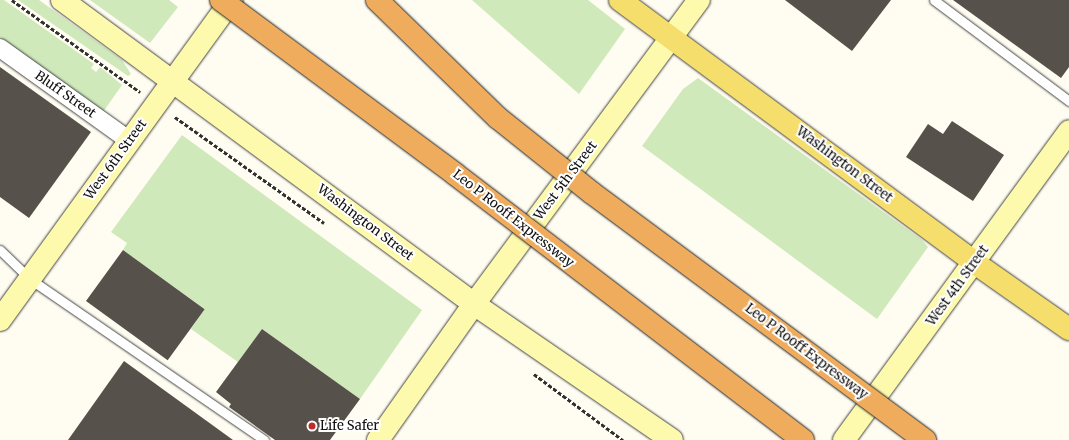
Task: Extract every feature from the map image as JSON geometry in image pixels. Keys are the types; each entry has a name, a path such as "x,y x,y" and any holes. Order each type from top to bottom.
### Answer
{"highway":[{"name":"Leo P Rooff Expressway","path":"221,0 455,174 803,440"},
{"name":"Leo P Rooff Expressway","path":"377,0 498,118 586,188 925,440"}],"main road":[{"name":"Washington Street","path":"620,0 672,37 975,263 1069,330"}],"street":[{"name":"Washington Street","path":"62,0 174,80 474,304 672,440"},
{"name":"West 6th Street","path":"0,320 232,0"},
{"name":"West 5th Street","path":"378,440 474,304 699,0"},
{"name":"Bluff Street","path":"0,48 130,141"},
{"name":"West 4th Street","path":"844,440 975,263 1069,131"}],"lane":[{"path":"934,0 1069,100"},
{"path":"0,250 30,279 264,440"}],"path":[{"path":"12,0 329,227"},
{"path":"529,371 623,440"}],"green space":[{"path":"0,0 4,0 94,64 91,68 96,72 100,67 122,85 103,112 0,37"},
{"path":"18,0 39,0 122,60 131,74 128,76"},
{"path":"90,0 169,0 178,7 150,43"},
{"path":"472,0 588,0 625,29 579,94"},
{"path":"698,78 922,240 928,247 877,319 642,146 683,89"},
{"path":"182,135 422,310 360,399 262,329 238,362 191,329 205,309 123,250 127,243 111,232"}],"building":[{"path":"785,0 891,0 852,51"},
{"path":"953,0 1069,0 1069,67 1061,78"},
{"path":"0,67 91,132 29,218 0,197"},
{"path":"952,121 1004,155 973,201 906,157 928,124 943,134"},
{"path":"123,250 205,309 168,360 86,301"},
{"path":"262,329 360,399 330,440 275,440 229,407 231,404 216,392"},
{"path":"124,361 233,440 68,440"}],"place":[{"name":"Life Safer","path":"312,426"}]}
